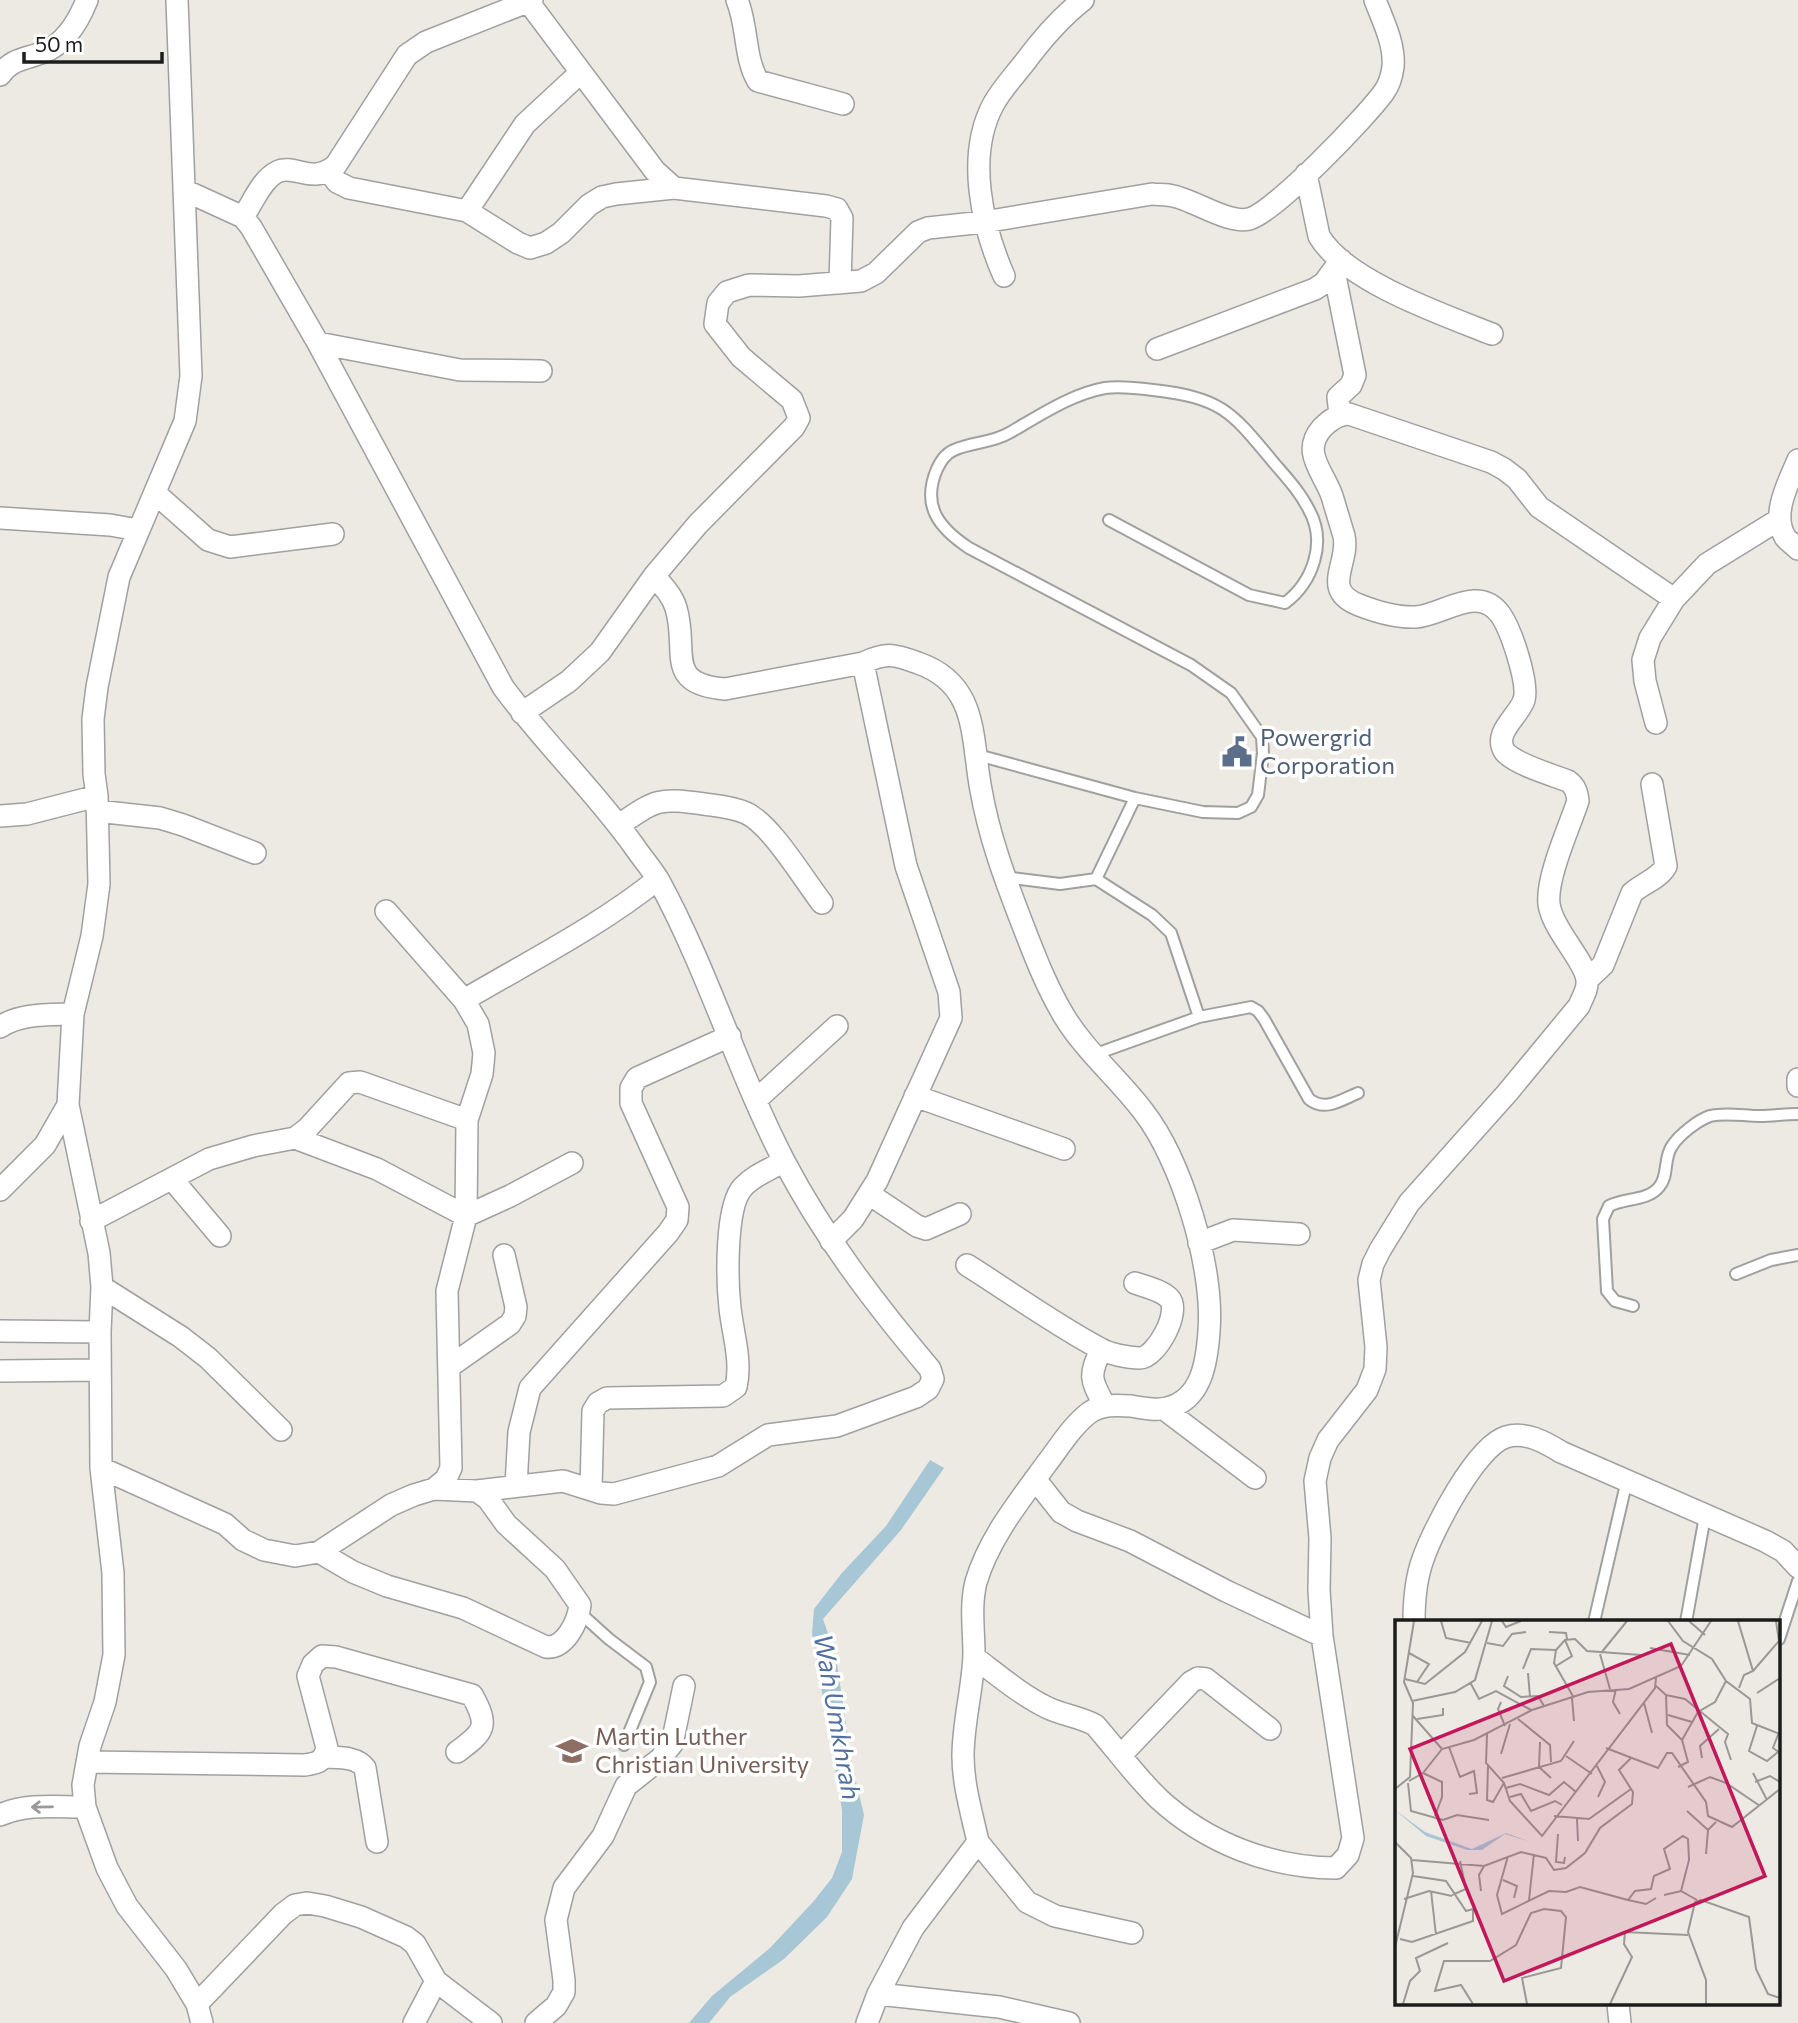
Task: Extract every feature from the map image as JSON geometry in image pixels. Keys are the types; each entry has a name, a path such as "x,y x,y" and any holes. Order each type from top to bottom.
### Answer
{"street":[{"path":"0,75 7,65 44,52 57,44 81,15 87,0"},
{"path":"177,0 191,376 185,421 119,577 97,687 93,733 99,884 96,911 73,1014 68,1105 99,1253 102,1287 101,1468 113,1573 114,1655 105,1702 90,1746 83,1785 85,1807 107,1868 127,1906 176,1969 200,2013 284,1914 295,1905 307,1903 361,1917 406,1937 415,1944 436,1981 491,2023"},
{"path":"737,0 746,30 752,72 758,81 842,104"},
{"path":"1004,276 991,247 984,222 979,159 981,134 993,104 1047,32 1083,0"},
{"path":"522,713 569,681 600,652 654,576 698,524 794,427 799,418 792,400 741,357 715,324 718,303 727,292 749,285 799,286 861,281 876,273 918,232 928,228 984,222 1152,194 1173,196 1229,217 1246,220 1262,214 1366,114 1385,90 1393,65 1391,45 1376,0"},
{"path":"243,217 268,179 277,172 285,170 315,175 329,171 340,159 407,55 426,42 529,1 655,171 674,188"},
{"path":"467,211 525,124 580,73"},
{"path":"329,171 337,182 349,188 467,211 530,248 561,233 589,205 602,197 674,188 826,206 837,209 842,218 840,283"},
{"path":"1306,174 1319,236 1337,266 1355,375 1351,385 1338,397 1340,414"},
{"path":"184,190 243,217 318,343 491,666 522,713 619,824 658,880 709,984 785,1161 831,1241 875,1304 930,1369 933,1379 928,1390 916,1397 837,1426 768,1435 735,1457 697,1473 614,1494 601,1493 563,1481 477,1491 434,1489"},
{"path":"1337,266 1393,294 1492,334"},
{"path":"1157,349 1315,289 1324,283 1337,266"},
{"path":"318,343 460,370 541,371"},
{"path":"1588,979 1549,908 1548,890 1578,801 1577,793 1568,781 1514,759 1502,744 1506,727 1524,699 1524,681 1509,633 1499,613 1480,601 1466,601 1417,617 1386,614 1356,604 1342,593 1338,576 1345,550 1344,539 1331,494 1314,459 1314,437 1340,414 1349,414 1498,465 1517,479 1539,506 1674,599"},
{"path":"1798,460 1784,492 1780,519 1786,537 1798,549"},
{"path":"155,493 208,540 230,547 333,534"},
{"path":"0,518 110,525 138,530"},
{"path":"1656,723 1645,681 1643,660 1650,638 1674,599 1707,564 1780,519"},
{"path":"654,576 669,593 676,610 683,667 690,681 704,687 725,689 863,663 889,654 928,666 963,695 971,720 985,813 1004,877 1040,970 1064,1016 1092,1055 1142,1109 1163,1140 1179,1173 1199,1243 1209,1303 1207,1357 1201,1378 1193,1392 1181,1403 1164,1409 1105,1405 1092,1410 1073,1427 1007,1518 976,1583 972,1609 974,1657 963,1759 978,1842 1027,1902 1055,1916 1132,1933"},
{"path":"831,1241 853,1219 869,1195 951,1018 948,992 906,866 863,663"},
{"path":"974,1657 1029,1698 1095,1725 1159,1799 1206,1835 1257,1856 1314,1868 1336,1868 1348,1856 1353,1838 1322,1636 1320,1538 1315,1481 1320,1458 1328,1440 1367,1390 1374,1369 1376,1347 1370,1280 1373,1264 1409,1203 1507,1092 1578,1006 1586,991 1588,979 1603,965 1632,893 1660,875 1666,866 1652,785"},
{"path":"619,824 656,802 670,799 747,813 761,822 822,903"},
{"path":"0,816 97,803 183,824 255,853"},
{"path":"464,1000 575,937 658,880"},
{"path":"101,1468 225,1524 243,1540 264,1550 295,1556 319,1552 391,1505 434,1489 446,1479 451,1468 447,1291 466,1216 467,1120 482,1074 484,1053 478,1024 464,1000 386,911"},
{"path":"0,1027 9,1021 29,1016 73,1014"},
{"path":"757,1100 837,1026"},
{"path":"516,1486 519,1432 530,1388 677,1220 678,1207 631,1103 631,1088 637,1078 730,1036"},
{"path":"1798,1079 1798,1086"},
{"path":"91,1221 209,1159 253,1146 296,1138 343,1088 355,1082 467,1120"},
{"path":"915,1096 1064,1149"},
{"path":"0,1190 45,1145 68,1105"},
{"path":"296,1138 377,1169 466,1216"},
{"path":"591,1489 593,1411 598,1403 607,1398 723,1396 736,1387 740,1371 730,1306 730,1219 734,1200 751,1180 785,1161"},
{"path":"466,1216 572,1163"},
{"path":"172,1179 220,1236"},
{"path":"869,1195 926,1230 960,1214"},
{"path":"1199,1243 1233,1230 1299,1234"},
{"path":"449,1367 510,1324 515,1316 516,1307 504,1255"},
{"path":"967,1265 1101,1350 1137,1358 1147,1357 1155,1351 1172,1317 1173,1306 1170,1299 1135,1283"},
{"path":"102,1287 208,1357 281,1430"},
{"path":"0,1331 100,1332"},
{"path":"1101,1350 1091,1370 1091,1380 1105,1405"},
{"path":"0,1371 100,1370"},
{"path":"1164,1409 1255,1478"},
{"path":"1414,1620 1423,1559 1436,1528 1470,1469 1497,1441 1516,1435 1536,1439 1775,1546 1798,1567"},
{"path":"1035,1479 1061,1512 1077,1521 1130,1541 1226,1591 1322,1636"},
{"path":"319,1552 365,1577 463,1608 546,1647 553,1648 561,1644 579,1612 579,1605 555,1569 506,1524 488,1499 477,1491"},
{"path":"87,1762 318,1763 327,1748 308,1675 313,1664 322,1656 335,1657 472,1695 482,1721 482,1730 479,1736 457,1752"},
{"path":"1122,1754 1191,1682 1198,1678 1206,1679 1270,1729"},
{"path":"536,2023 556,2006 564,1992 556,1920 564,1888 603,1836 626,1786 667,1752 672,1744 684,1686"},
{"path":"324,1757 354,1759 361,1762 365,1768 377,1842"},
{"path":"0,1815 36,1806 85,1807"},
{"path":"867,2023 877,1994 913,1928 978,1842"},
{"path":"414,2023 436,1981"},
{"path":"877,1994 999,2007 1069,2023"}],"lane":[{"path":"974,754 1135,798 1203,812 1238,813 1251,807 1258,795 1264,753 1262,737 1231,693 1191,665 953,537 933,511 930,494 942,458 952,450 998,440 1052,409 1085,394 1105,388 1124,387 1198,396 1220,407 1249,432 1303,497 1314,519 1317,544 1311,573 1298,593 1285,603 1248,595 1109,520"},
{"path":"1096,879 1135,798"},
{"path":"1004,877 1060,884 1096,879 1152,915 1171,933 1199,1017"},
{"path":"1092,1055 1199,1017 1251,1007 1264,1018 1309,1099 1315,1104 1326,1106 1358,1093"},
{"path":"1633,1306 1615,1301 1607,1291 1603,1219 1609,1206 1650,1195 1660,1187 1665,1177 1667,1156 1671,1147 1710,1116 1798,1114"},
{"path":"1736,1274 1771,1260 1798,1255"},
{"path":"1594,1620 1627,1480"},
{"path":"1686,1620 1705,1516"},
{"path":"1780,1636 1798,1581"},
{"path":"579,1612 650,1673 650,1682 624,1745"}],"water":[{"name":"Wah Umkhrah","path":"930,1460 944,1468 901,1530 823,1619 836,1657 852,1765 864,1815 852,1879 827,1917 784,1959 730,1997 709,2023 689,2023 712,1996 770,1948 832,1878 842,1852 842,1810 812,1633 814,1609 841,1574 886,1526"}],"place":[{"name":"Powergrid Corporation","path":"1237,752"},
{"name":"Martin Luther Christian University","path":"572,1751"}]}
